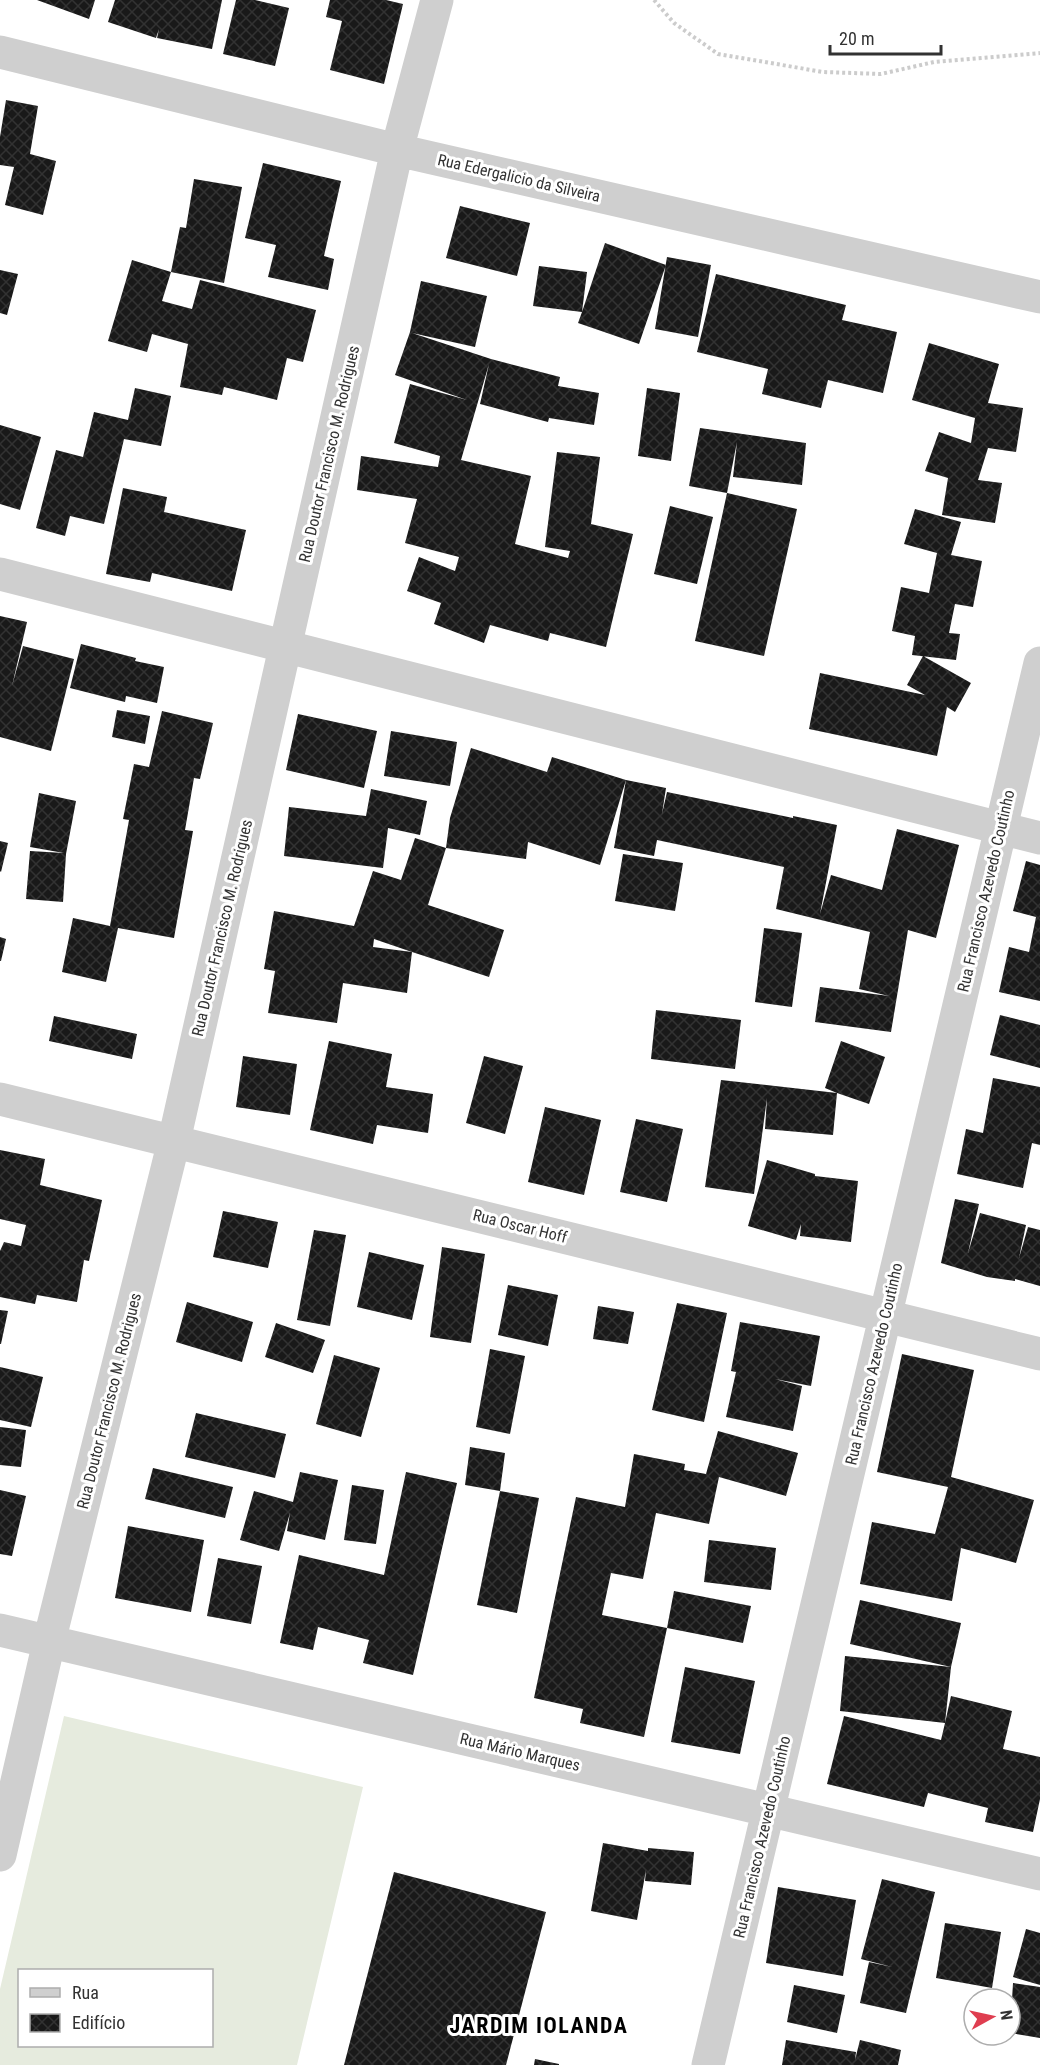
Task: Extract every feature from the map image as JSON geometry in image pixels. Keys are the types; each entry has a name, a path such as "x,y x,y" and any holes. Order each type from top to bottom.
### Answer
{"street":[{"name":"Rua Doutor Francisco M. Rodrigues","path":"0,1855 49,1642 174,1141 397,150 437,0"},
{"name":"Rua Edergalicio da Silveira","path":"0,52 397,150 1040,297"},
{"path":"0,574 1000,830 1040,838"},
{"name":"Rua Francisco Azevedo Coutinho","path":"708,2065 1040,663"},
{"name":"Rua Oscar Hoff","path":"0,1099 1040,1354"},
{"name":"Rua Mário Marques","path":"0,1630 1040,1874"}],"path":[{"path":"654,0 674,23 718,54 823,72 881,74 934,62 1040,53"}],"shaded area":[{"path":"64,1716 363,1787 297,2065 0,2065 0,1989"}],"building":[{"path":"37,0 95,0 89,19"},
{"path":"115,0 222,0 212,49 157,38 159,29 156,38 108,22"},
{"path":"236,0 255,0 289,8 275,66 223,54"},
{"path":"330,0 386,0 403,4 384,84 330,70 342,21 326,17"},
{"path":"6,100 38,106 30,154 56,161 43,215 5,205 14,167 0,165 0,137"},
{"path":"263,163 341,181 324,256 334,259 328,290 268,277 276,245 245,238"},
{"path":"194,179 242,187 224,283 171,272 180,227 186,228"},
{"path":"460,206 530,223 517,276 446,258"},
{"path":"605,243 666,265 639,344 578,323"},
{"path":"667,257 711,265 698,337 655,329"},
{"path":"132,260 171,272 162,301 192,309 200,280 316,310 303,362 287,358 277,400 224,387 222,395 180,387 188,344 152,334 147,352 108,341"},
{"path":"539,266 587,272 582,312 533,306"},
{"path":"0,270 18,274 7,315 0,313"},
{"path":"716,274 846,305 842,320 897,332 883,393 828,380 821,408 762,394 768,369 697,352"},
{"path":"421,281 487,296 475,347 412,333 491,359 560,377 558,386 599,393 594,425 549,418 548,422 480,404 489,364 461,460 531,476 515,544 568,558 570,551 545,547 557,452 600,457 591,524 633,534 606,647 550,633 548,641 490,625 484,643 434,624 441,603 407,591 419,557 455,571 459,557 405,543 417,499 357,490 361,456 438,467 440,456 394,443 410,384 467,400 395,375 410,332"},
{"path":"929,343 999,364 988,403 1023,408 1016,452 988,448 978,480 1002,483 995,523 942,515 948,478 925,471 939,432 971,443 975,418 912,400"},
{"path":"135,388 171,396 161,446 124,439 104,524 70,516 65,536 36,528 56,450 83,457 94,412 128,420"},
{"path":"647,388 680,393 671,461 638,456"},
{"path":"0,425 41,437 20,510 0,504"},
{"path":"700,428 806,443 802,485 733,477 737,442 727,493 689,486"},
{"path":"123,488 167,497 164,512 246,530 232,591 152,573 150,582 106,574"},
{"path":"727,493 797,509 764,656 695,641"},
{"path":"670,506 713,517 697,584 654,574"},
{"path":"915,509 961,522 951,555 982,561 973,607 955,604 949,633 960,634 956,660 912,655 915,636 892,631 901,587 929,593 937,553 904,544"},
{"path":"0,616 27,622 12,686 23,646 74,659 51,751 0,737"},
{"path":"81,644 136,658 135,661 164,667 157,703 126,696 125,702 70,688"},
{"path":"923,656 971,683 955,712 947,707 937,756 809,729 820,673 925,695 907,685"},
{"path":"117,710 150,716 145,744 112,737"},
{"path":"162,711 213,723 200,779 194,778 185,830 193,831 174,938 118,928 106,982 62,972 73,918 110,926 129,820 123,819 134,764 149,767"},
{"path":"298,714 377,731 364,788 286,770"},
{"path":"391,731 457,742 450,786 384,776"},
{"path":"471,748 547,772 552,757 626,780 600,865 528,842 526,859 446,848 450,818"},
{"path":"626,780 666,788 662,814 667,792 837,825 820,914 831,875 882,890 897,829 959,845 936,938 908,930 891,1032 815,1022 820,987 889,996 859,989 870,932 776,909 784,867 657,840 654,856 614,848"},
{"path":"371,789 427,801 420,835 388,828 383,868 284,856 289,807 366,816"},
{"path":"39,793 76,801 66,854 63,902 26,899 30,851 64,853 30,847"},
{"path":"415,838 446,848 428,905 504,930 489,977 412,952 407,993 343,983 337,1023 268,1013 275,971 264,969 274,911 354,926 373,871 401,880","holes":["374,939 412,952 373,947"]},
{"path":"0,841 8,843 1,872 0,871"},
{"path":"623,854 683,863 675,911 615,901"},
{"path":"1026,861 1040,865 1040,1001 999,992 1009,947 1029,952 1036,917 1013,911"},
{"path":"764,928 802,933 792,1007 755,1002"},
{"path":"0,937 6,939 1,961 0,961"},
{"path":"656,1010 741,1020 735,1069 651,1059"},
{"path":"1000,1015 1040,1025 1040,1068 990,1055"},
{"path":"54,1016 137,1034 132,1059 49,1041"},
{"path":"329,1041 392,1054 386,1087 433,1094 428,1133 377,1125 373,1144 310,1130"},
{"path":"841,1041 885,1057 869,1104 825,1088"},
{"path":"243,1056 297,1064 290,1115 236,1107"},
{"path":"484,1056 523,1066 505,1134 466,1123"},
{"path":"993,1078 1040,1087 1040,1145 1032,1143 1023,1188 957,1174 966,1129 983,1133"},
{"path":"721,1080 837,1093 833,1135 765,1129 767,1098 754,1194 705,1187"},
{"path":"545,1107 601,1120 584,1195 528,1182"},
{"path":"636,1119 683,1129 667,1202 620,1192"},
{"path":"0,1150 45,1159 40,1185 102,1200 89,1261 84,1260 77,1302 37,1295 35,1304 0,1297 0,1251 4,1242 21,1246 26,1225 0,1219"},
{"path":"767,1160 815,1174 815,1176 858,1181 851,1242 800,1236 801,1224 796,1240 748,1226"},
{"path":"955,1199 979,1204 968,1253 980,1213 1026,1225 1019,1258 1028,1227 1040,1230 1040,1286 1015,1279 1015,1281 987,1277 941,1263"},
{"path":"223,1211 278,1222 268,1268 213,1257"},
{"path":"314,1230 346,1235 330,1326 297,1320"},
{"path":"442,1247 485,1254 471,1343 430,1337"},
{"path":"369,1252 424,1265 412,1320 357,1307"},
{"path":"508,1285 558,1295 548,1346 498,1335"},
{"path":"187,1302 253,1322 242,1362 176,1342"},
{"path":"677,1303 727,1313 704,1422 652,1410"},
{"path":"598,1306 634,1312 628,1344 593,1339"},
{"path":"0,1310 8,1311 1,1344 0,1344"},
{"path":"740,1322 820,1336 811,1386 775,1379 802,1386 793,1431 726,1417 736,1372 731,1371"},
{"path":"276,1323 325,1340 313,1373 265,1357"},
{"path":"490,1349 525,1356 510,1434 476,1427"},
{"path":"902,1354 974,1370 951,1477 1034,1500 1016,1563 961,1548 952,1601 860,1584 872,1522 935,1534 948,1487 877,1472"},
{"path":"334,1355 380,1368 361,1437 316,1424"},
{"path":"0,1367 43,1377 31,1427 0,1420"},
{"path":"196,1413 286,1434 275,1478 185,1457"},
{"path":"0,1427 26,1430 21,1467 0,1465"},
{"path":"718,1431 798,1453 786,1496 719,1477 709,1524 656,1513 643,1579 611,1573 602,1615 667,1628 644,1737 580,1723 583,1709 534,1698 576,1497 625,1507 634,1454 685,1464 684,1470 706,1474"},
{"path":"470,1447 505,1453 500,1491 465,1485"},
{"path":"153,1468 233,1487 225,1518 145,1499"},
{"path":"300,1472 338,1480 325,1540 287,1531 290,1513 279,1551 240,1540 254,1491 293,1502"},
{"path":"406,1472 457,1483 413,1675 363,1663 369,1640 318,1627 313,1650 280,1643 299,1555 384,1575"},
{"path":"352,1485 384,1490 376,1544 344,1540"},
{"path":"0,1490 26,1496 12,1556 0,1554"},
{"path":"500,1491 539,1498 517,1613 477,1605"},
{"path":"128,1526 204,1540 191,1612 115,1598"},
{"path":"709,1540 776,1548 771,1590 704,1582"},
{"path":"218,1558 262,1566 251,1624 207,1616"},
{"path":"674,1591 751,1606 743,1643 667,1628"},
{"path":"860,1600 961,1623 951,1667 850,1644"},
{"path":"845,1656 951,1667 945,1723 840,1711"},
{"path":"685,1667 755,1681 740,1754 671,1742"},
{"path":"951,1696 1012,1711 1003,1749 1040,1757 1040,1799 1033,1832 985,1822 988,1808 928,1793 924,1807 827,1784 844,1716 941,1740"},
{"path":"603,1843 648,1851 648,1848 694,1852 691,1885 645,1881 646,1870 637,1920 591,1911"},
{"path":"394,1872 546,1912 506,2065 344,2065"},
{"path":"882,1879 935,1892 906,2013 860,2003 869,1962 892,1967 861,1959"},
{"path":"778,1887 856,1900 843,1976 766,1963"},
{"path":"945,1923 1001,1932 992,1987 936,1978"},
{"path":"1026,1929 1040,1933 1040,1985 1013,1977"},
{"path":"1013,1983 1040,1987 1040,2038 1022,2035 1022,1987 1013,1987"},
{"path":"794,1985 845,1995 837,2033 787,2022"},
{"path":"786,2040 856,2052 855,2060 860,2040 901,2050 898,2065 782,2065"},
{"path":"535,2059 559,2064 559,2065 534,2065"}],"district":[{"name":"JARDIM IOLANDA","path":"539,2025"}]}
